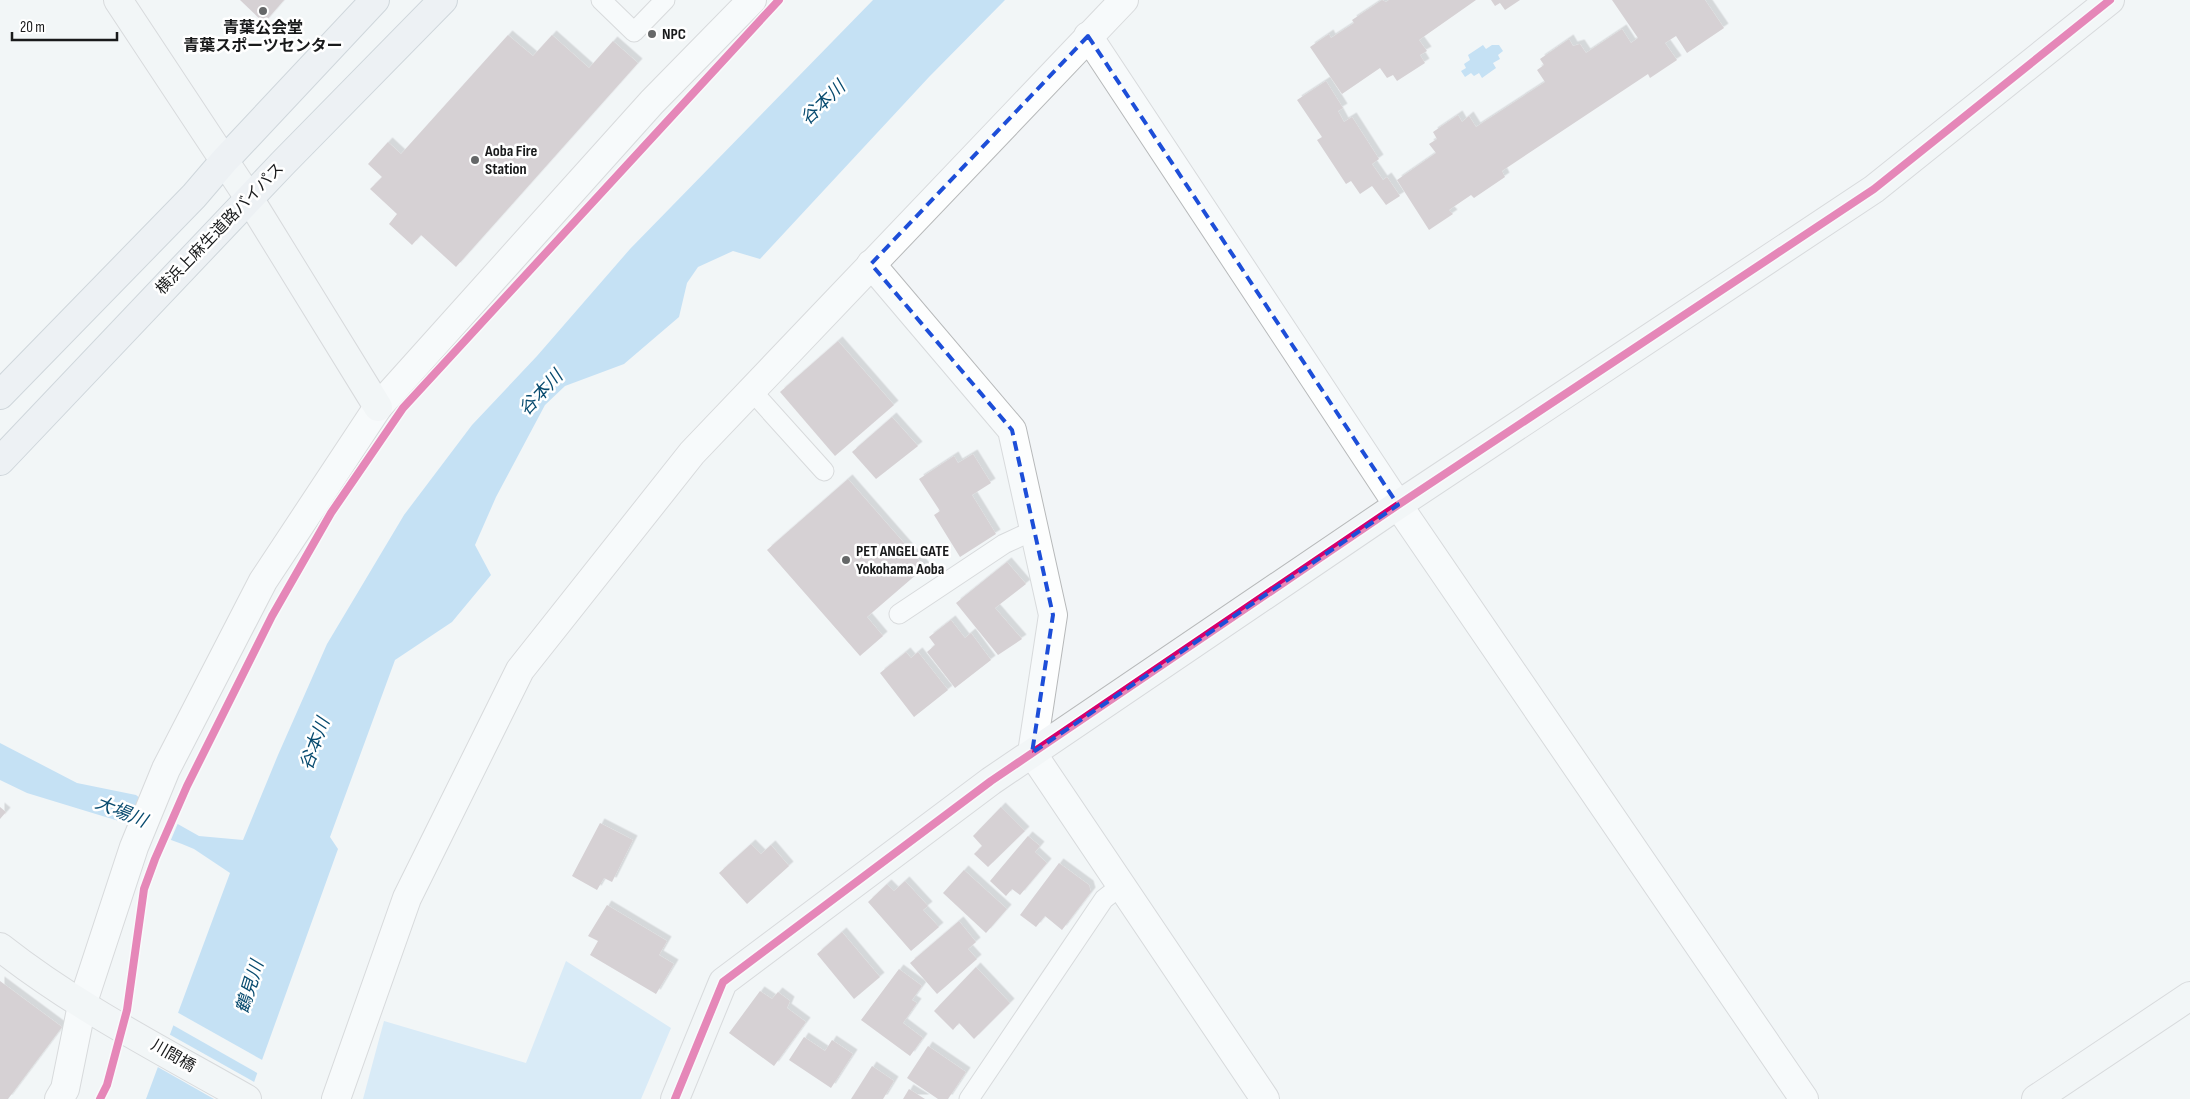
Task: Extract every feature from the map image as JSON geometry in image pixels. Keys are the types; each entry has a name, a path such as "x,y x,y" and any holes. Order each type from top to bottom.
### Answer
{"main road":[{"path":"0,395 194,196 224,161 375,0"},
{"name":"横浜上麻生道路バイパス","path":"0,461 249,198 443,0"}],"street":[{"path":"118,0 249,198 378,407"},
{"path":"59,1099 65,1089 90,1010 134,847 156,791 263,581 378,407 652,102 752,0"},
{"path":"336,1099 408,898 520,670 692,454 870,264 1124,0"},
{"path":"675,1099 723,982 991,780 1398,505 1874,189 2110,0"},
{"path":"1088,36 1398,505 1804,1099"},
{"path":"870,264 1012,430 1053,615 1032,753 1265,1099"},
{"name":"川間橋","path":"0,947 26,968 90,1010 247,1099"},
{"path":"2036,1099 2190,996"}],"lane":[{"path":"601,0 634,32 665,0"},
{"path":"751,390 824,471"},
{"path":"899,614 1004,544 1034,530"},
{"path":"969,1099 1104,899 1122,885"}],"highlighted area":[{"path":"1088,36 1398,505 1032,753 1053,615 1012,430 871,264"}],"shaded area":[{"path":"566,961 671,1028 641,1099 363,1099 384,1021 526,1063"}],"water":[{"path":"873,0 1005,0 929,77 760,259 733,251 698,267 687,283 679,317 624,364 565,386 545,405 496,497 475,545 491,575 452,622 395,660 330,837 338,849 248,1099 146,1099 230,873 194,849 182,844 122,822 27,793 0,780 0,743 77,783 136,795 160,814 199,836 243,840 327,644 404,515 472,425 537,356 630,249"},
{"path":"1483,45 1486,49 1492,45 1499,45 1503,51 1498,55 1500,59 1493,63 1496,68 1482,78 1479,73 1474,76 1471,73 1465,77 1461,71 1466,68 1464,64 1470,60 1468,55"}],"pier":[{"path":"140,795 178,823 170,842 127,826"},
{"path":"175,1011 264,1061 259,1074 171,1024"},
{"path":"167,1033 256,1083 251,1099 214,1099 156,1066"}],"building":[{"name":"青葉公会堂 青葉スポーツセンター","path":"240,0 284,0 264,23"},
{"path":"1382,0 1386,2 1389,0 1476,0 1419,40 1427,51 1420,55 1425,63 1397,81 1393,75 1387,78 1380,68 1342,94 1310,47 1329,34 1331,38 1354,23 1352,20"},
{"path":"1491,0 1520,0 1505,10 1500,3 1495,6"},
{"path":"1612,0 1705,0 1724,28 1687,53 1676,36 1665,43 1677,60 1650,78 1648,74 1502,171 1505,177 1474,198 1471,195 1449,210 1453,214 1429,230 1397,180 1436,153 1429,144 1437,139 1433,132 1458,115 1462,122 1469,116 1476,127 1545,82 1537,70 1544,65 1540,59 1569,39 1573,46 1580,44 1586,53 1622,29 1631,43 1638,38"},
{"path":"508,35 533,56 552,35 589,68 613,41 638,63 456,267 421,235 412,245 389,224 397,214 370,189 382,177 368,164 388,142 401,154"},
{"path":"1326,81 1343,108 1338,111 1344,122 1352,117 1379,159 1372,164 1383,180 1387,177 1400,196 1386,205 1372,186 1360,194 1351,181 1346,184 1317,140 1322,137 1297,100"},
{"path":"838,341 894,405 835,456 780,392"},
{"path":"892,417 918,446 876,479 852,452"},
{"path":"973,454 991,483 972,495 996,534 960,557 934,515 940,511 919,479 954,456 958,463"},
{"path":"848,479 925,567 867,617 883,636 860,656 767,550"},
{"path":"1007,562 1026,584 995,608 1022,639 998,655 956,603"},
{"path":"951,620 965,638 971,633 991,660 955,688 927,652 935,645 929,637"},
{"path":"906,652 911,658 918,652 948,690 914,717 880,673"},
{"path":"0,807 6,812 0,819"},
{"path":"1001,807 1025,831 988,867 974,854 982,846 973,836"},
{"path":"600,823 633,840 612,882 604,878 597,890 572,876"},
{"path":"1028,836 1040,846 1035,852 1047,863 1020,895 1012,889 1006,896 990,881"},
{"path":"751,844 761,854 771,845 789,866 747,904 719,873"},
{"path":"1059,863 1089,885 1091,892 1062,930 1045,916 1036,927 1020,915"},
{"path":"964,870 1007,909 986,933 943,893"},
{"path":"905,881 928,906 923,910 939,927 911,951 868,902 887,884 894,891"},
{"path":"607,905 667,941 659,955 674,964 656,994 590,955 598,941 588,936"},
{"path":"959,921 976,942 968,949 977,959 937,994 910,963"},
{"path":"842,932 880,977 854,999 817,954"},
{"path":"976,967 1010,1003 974,1039 959,1023 953,1030 934,1011"},
{"path":"899,969 922,986 912,1000 917,1003 903,1023 923,1038 910,1056 861,1020"},
{"path":"0,981 62,1027 8,1099 0,1099"},
{"path":"760,991 772,999 778,992 790,1001 787,1008 806,1022 774,1066 729,1033"},
{"path":"804,1037 825,1051 832,1040 853,1054 831,1088 789,1060"},
{"path":"928,1046 966,1072 948,1099 938,1099 907,1078"},
{"path":"872,1066 894,1081 883,1099 851,1099"},
{"path":"909,1089 925,1099 903,1099"}],"cycle path":[{"path":"100,1099 107,1085 127,1010 144,889 155,859 187,786 272,616 331,513 403,408 779,0"},
{"path":"675,1099 723,982 991,781 1398,505 1874,189 2110,0"}],"place":[{"name":"青葉公会堂 青葉スポーツセンター","path":"263,11"},
{"name":"NPC","path":"652,34"},
{"name":"Aoba Fire Station","path":"475,160"},
{"name":"PET ANGEL GATE Yokohama Aoba","path":"846,560"}],"water label":[{"name":"谷本川","path":"823,103"},
{"name":"谷本川","path":"541,393"},
{"name":"谷本川","path":"315,744"},
{"name":"大場川","path":"121,812"},
{"name":"鶴見川","path":"250,987"}]}
